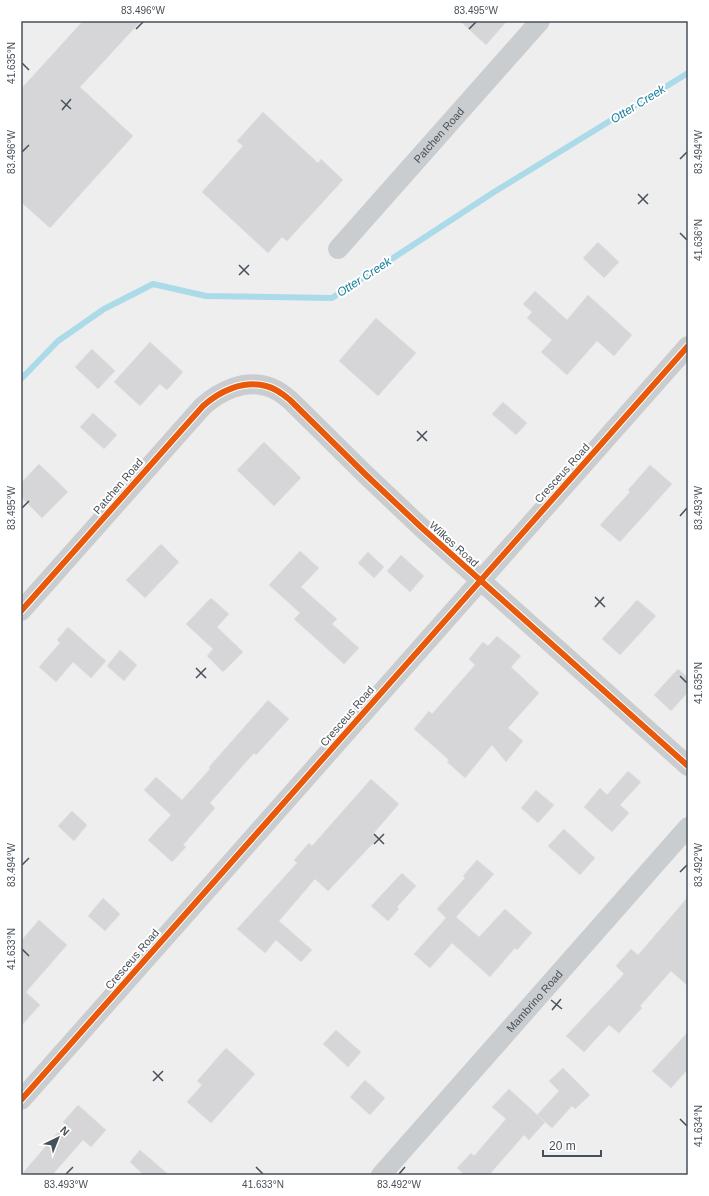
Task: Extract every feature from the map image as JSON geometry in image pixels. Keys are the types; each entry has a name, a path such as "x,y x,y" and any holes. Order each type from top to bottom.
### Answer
{"street":[{"name":"Patchen Road","path":"338,249 540,21"},
{"name":"Cresceus Road","path":"21,1100 688,346"},
{"name":"Wilkes Road","path":"238,387 252,385 266,386 279,391 290,400 365,474 480,580 688,766"},
{"name":"Patchen Road","path":"21,611 203,406 214,396 225,390 238,387"},
{"name":"Mambrino Road","path":"381,1175 688,827"}],"building":[{"path":"83,21 141,21 80,87 133,136 50,228 21,202 21,89"},
{"path":"460,21 507,21 486,45"},
{"path":"263,112 318,163 321,159 343,180 287,241 282,237 268,253 202,192 243,146 237,141"},
{"path":"598,242 619,262 604,278 583,258"},
{"path":"535,291 567,320 588,295 632,335 614,356 597,341 567,375 541,352 552,340 527,318 532,312 523,304"},
{"path":"376,318 416,353 378,396 339,361"},
{"path":"150,342 183,372 167,390 160,384 140,406 114,382"},
{"path":"92,349 115,371 98,389 75,367"},
{"path":"503,402 527,423 516,435 492,414"},
{"path":"93,413 117,435 104,449 80,427"},
{"path":"264,442 301,478 274,506 237,470"},
{"path":"39,464 68,492 42,518 21,497 21,483"},
{"path":"650,465 672,484 620,542 600,525 630,492 628,490"},
{"path":"161,544 179,562 145,598 126,580"},
{"path":"300,551 319,568 301,587 337,619 332,624 359,648 344,664 294,619 300,613 269,585"},
{"path":"368,552 384,567 374,578 358,563"},
{"path":"401,555 424,576 410,592 387,571"},
{"path":"211,598 229,614 217,627 243,652 223,672 207,656 213,649 186,624"},
{"path":"637,600 656,616 620,655 602,639"},
{"path":"68,627 106,661 91,678 73,662 56,682 39,667 60,643 57,640"},
{"path":"497,636 521,656 511,667 539,693 508,728 523,741 506,762 492,745 465,778 447,762 449,760 414,729 429,711 432,714 475,665 469,659 483,642 488,646"},
{"path":"120,650 137,665 124,681 107,666"},
{"path":"678,669 688,678 688,692 671,711 654,695"},
{"path":"268,700 289,719 256,755 254,753 210,803 215,808 183,845 186,847 172,862 148,840 171,815 144,790 156,777 182,800"},
{"path":"628,771 641,782 620,805 629,813 612,832 584,807 600,788 607,795"},
{"path":"371,779 399,804 373,834 378,838 328,891 315,879 279,921 312,950 301,962 276,940 265,953 237,929 297,863 294,860 309,843 312,846"},
{"path":"536,790 554,805 538,823 521,808"},
{"path":"72,811 87,825 74,841 58,826"},
{"path":"564,829 595,858 580,875 548,846"},
{"path":"477,860 494,874 456,917 479,937 505,909 532,933 517,950 515,948 490,977 452,943 430,968 414,954 446,918 437,909 465,878 463,876"},
{"path":"402,873 416,886 397,907 399,909 388,921 371,906"},
{"path":"688,897 688,986 671,971 640,1006 642,1008 619,1033 609,1025 584,1052 566,1036 624,974 616,966 631,949 638,955"},
{"path":"103,898 120,914 105,931 88,916"},
{"path":"39,920 67,945 26,992 40,1005 21,1026 21,941"},
{"path":"336,1030 361,1052 348,1067 323,1044"},
{"path":"688,1032 688,1069 671,1088 652,1071"},
{"path":"226,1048 255,1074 211,1123 187,1102 202,1085 197,1081"},
{"path":"563,1068 590,1095 575,1109 572,1106 552,1128 537,1115 559,1091 549,1081"},
{"path":"365,1080 385,1098 370,1115 350,1097"},
{"path":"509,1089 545,1122 529,1140 524,1135 489,1175 465,1175 457,1168 471,1153 474,1156 506,1119 492,1107"},
{"path":"78,1105 106,1130 91,1147 83,1140 52,1175 21,1175 65,1124 63,1122"},
{"path":"140,1150 169,1175 144,1175 130,1162"}],"waterway":[{"name":"Otter Creek","path":"21,379 58,341 104,309 153,284 206,296 332,298 494,192 688,73"}],"cycle path":[{"path":"21,1100 688,346"},
{"path":"21,611 203,406 224,391 232,388 249,384 266,386 273,388 290,400 422,528 688,766"}]}
